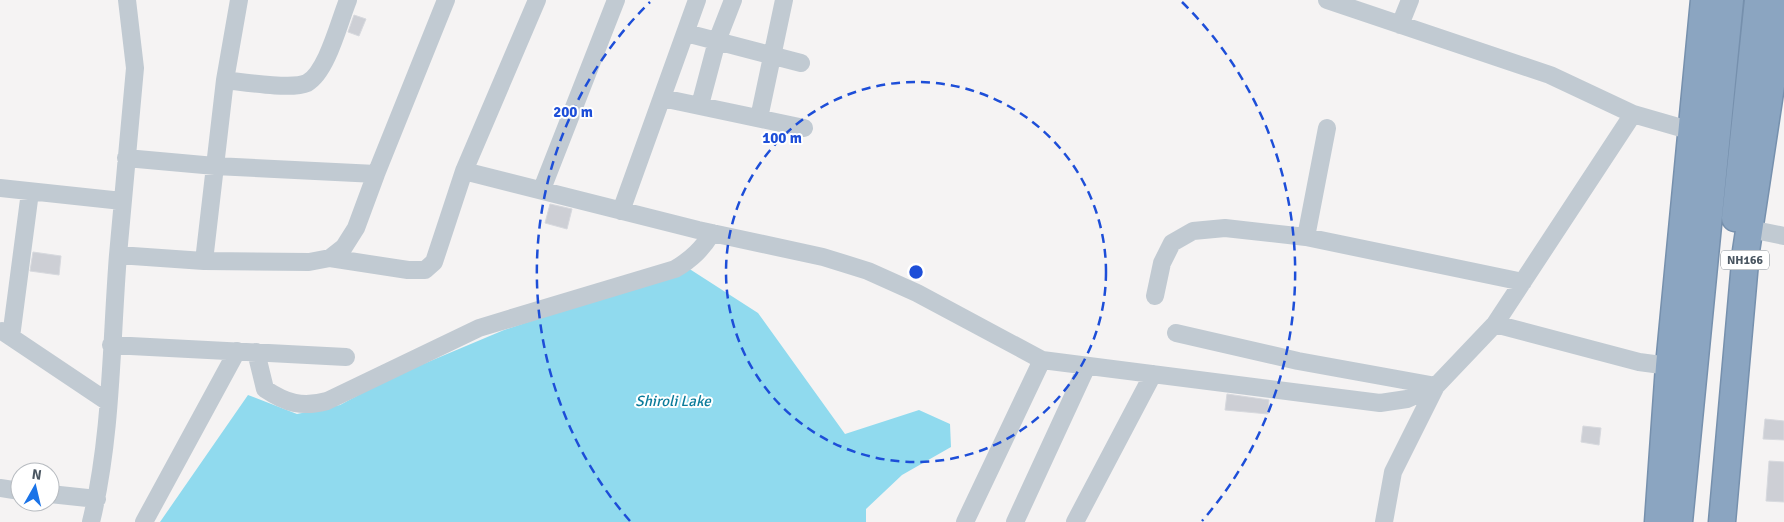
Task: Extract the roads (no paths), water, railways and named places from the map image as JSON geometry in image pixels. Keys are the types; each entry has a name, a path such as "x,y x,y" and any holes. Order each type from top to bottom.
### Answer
{"highway":[{"path":"1658,522 1669,366 1704,0"},
{"path":"1679,522 1730,0"},
{"path":"1704,522 1758,0"},
{"name":"NH166","path":"1722,522 1750,229 1784,0"}],"street":[{"path":"91,522 97,499 108,402 122,201 135,68 127,0"},
{"path":"204,261 225,80 239,0"},
{"path":"225,80 285,86 306,83 321,69 348,0"},
{"path":"330,258 344,247 356,228 446,0"},
{"path":"118,255 204,261 309,262 330,258 408,270 425,270 434,262 464,171 537,0"},
{"path":"542,190 616,0"},
{"path":"621,211 697,0"},
{"path":"700,105 717,41 734,0"},
{"path":"759,118 784,0"},
{"path":"1327,0 1366,6 1400,25 1550,75 1633,114 1692,131"},
{"path":"1400,25 1410,0"},
{"path":"686,32 801,63"},
{"path":"662,98 804,128"},
{"path":"1384,522 1393,472 1436,386 1495,324 1633,114"},
{"path":"1306,237 1327,128"},
{"path":"126,158 215,166 376,174"},
{"path":"464,171 712,233 823,257 868,271 917,293 1042,360 1380,403 1407,399 1436,386"},
{"path":"0,188 122,201"},
{"path":"30,192 6,334 108,402"},
{"path":"1155,296 1162,263 1172,243 1193,231 1225,228 1306,237 1523,282"},
{"path":"1750,229 1784,236"},
{"path":"256,352 265,388 283,401 311,406 327,401 479,328 675,269 690,260 702,249 712,233"},
{"path":"1495,324 1639,362 1669,366"},
{"path":"1176,333 1298,361 1436,386"},
{"path":"111,345 346,357"},
{"path":"144,522 237,351"},
{"path":"965,522 1042,360"},
{"path":"1015,522 1087,366"},
{"path":"1075,522 1153,374"},
{"path":"60,495 97,499"}],"water":[{"name":"Shiroli Lake","path":"688,268 758,313 845,434 919,410 950,424 951,447 902,475 866,509 866,522 160,522 248,395 297,414 340,405 390,378 504,330"}]}
